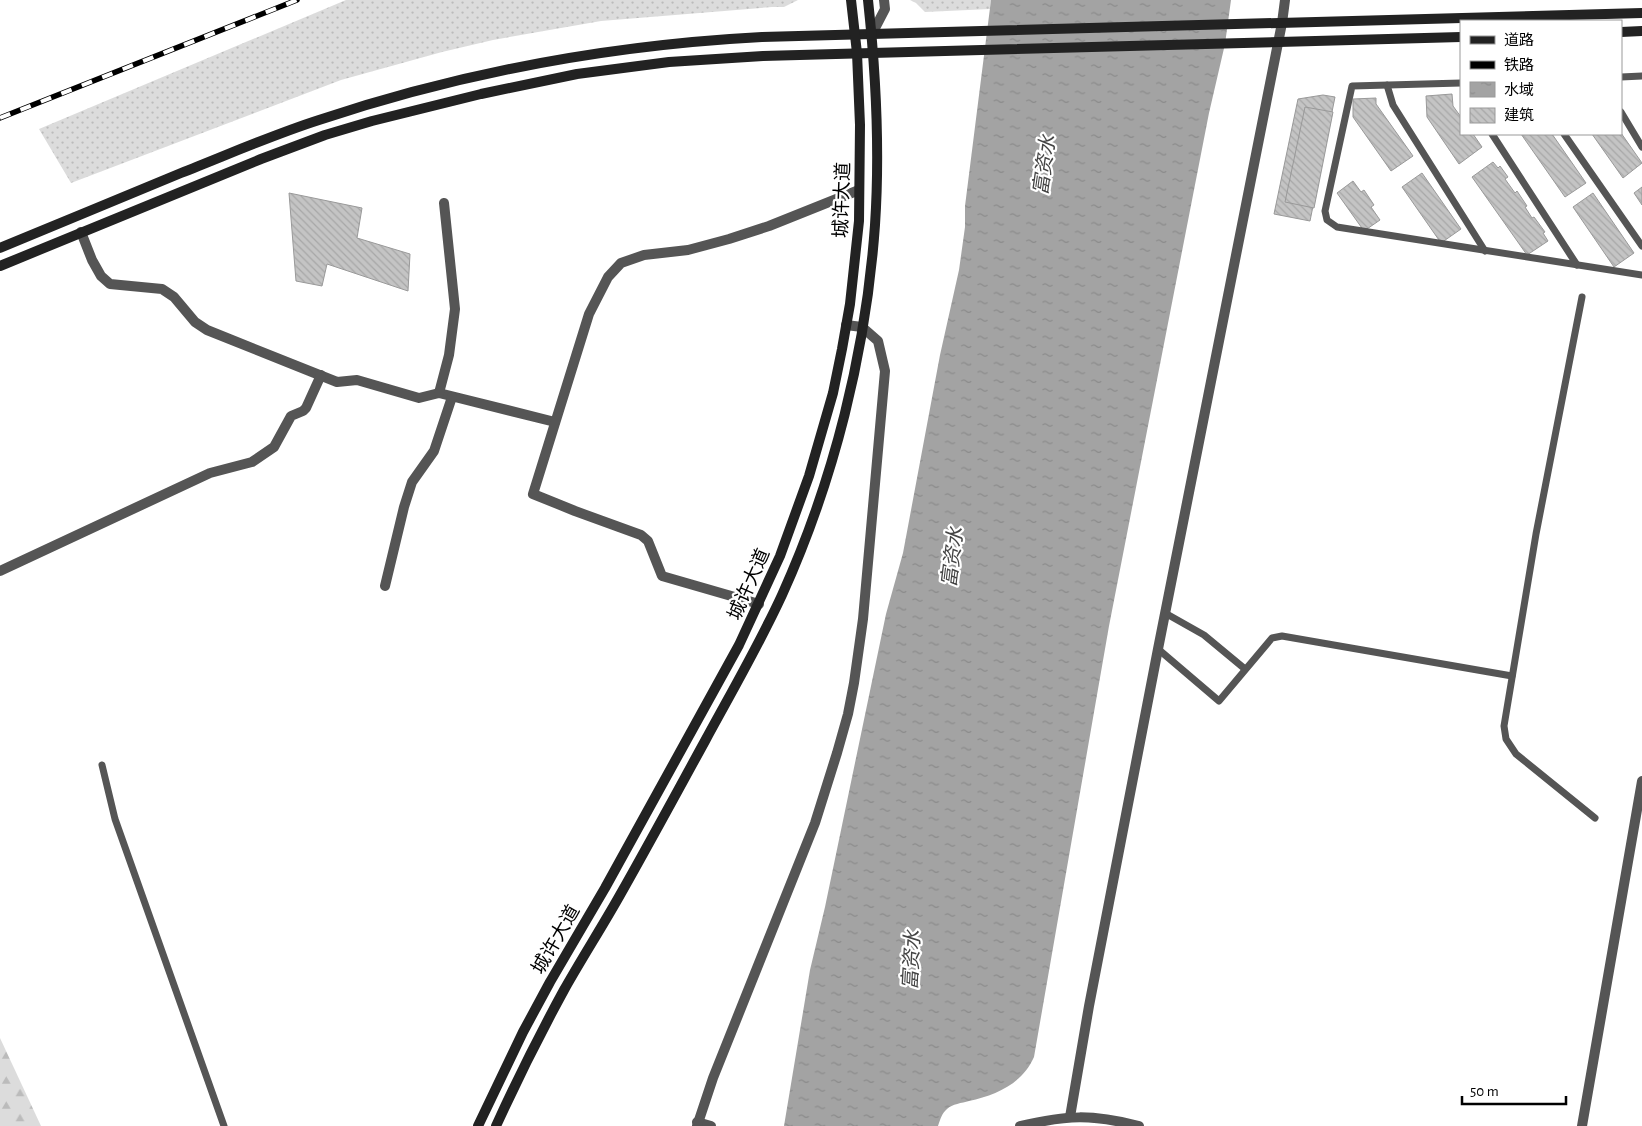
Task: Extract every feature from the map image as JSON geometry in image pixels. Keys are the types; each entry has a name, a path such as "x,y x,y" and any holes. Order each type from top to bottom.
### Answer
{"main road":[{"name":"城许大道","path":"478,1126 506,1066 550,982 605,888 759,604 780,556 809,476 833,393 846,325 859,221 860,125 857,53 851,0"},
{"name":"城许大道","path":"496,1126 564,990 619,896 753,653 783,593 811,522 849,396 872,265 876,222 877,125 872,34 868,0"},
{"path":"0,248 287,131 368,105 476,75 574,56 668,43 762,37 1642,13"},
{"path":"1622,32 1642,31"},
{"path":"0,266 261,159 325,135 382,118 481,94 577,74 670,62 763,56 1460,37"}],"street":[{"path":"872,34 885,8 884,0"},
{"path":"1070,1117 1089,1006 1285,0"},
{"path":"759,604 662,576 648,541 641,535 533,494 589,314 608,277 621,263 644,255 688,250 729,239 769,226 859,190"},
{"path":"439,393 448,354 455,309 444,203"},
{"path":"81,232 101,276 110,284 162,289 174,297 195,322 207,330 337,382 357,380 419,398 439,393 555,422"},
{"path":"711,1126 697,1124 713,1078 814,822 837,753 851,699 862,620 885,371 878,341 862,328 846,325"},
{"path":"0,571 210,472 252,462 274,447 291,416 306,408 321,375"},
{"path":"385,586 412,482 434,451 452,397"},
{"path":"1582,1126 1642,781"},
{"path":"1020,1126 1054,1118 1070,1117 1100,1117 1139,1126"}],"lane":[{"path":"1622,77 1642,76"},
{"path":"1460,83 1352,86 1325,211 1327,220 1337,227 1642,275"},
{"path":"1387,85 1393,105 1485,251"},
{"path":"1622,114 1642,147"},
{"path":"1493,135 1577,265"},
{"path":"1565,135 1642,246"},
{"path":"1582,297 1536,534 1504,726 1508,745 1516,754 1595,818"},
{"path":"1165,612 1204,635 1245,669"},
{"path":"1158,649 1219,701 1272,638 1282,636 1512,676"},
{"path":"102,765 115,819 224,1126"}],"green space":[{"path":"346,0 798,0 784,7 601,21 493,40 442,52 341,80 71,183 39,129"},
{"path":"910,0 991,0 990,9 925,12"},
{"path":"0,1038 41,1126 0,1126"}],"water":[{"name":"富资水","path":"991,0 1231,0 1225,44 1209,113 1109,626 1034,1057 1023,1074 1007,1087 998,1092 949,1107 942,1115 938,1126 784,1126 810,970 825,907 886,614 903,553 940,355 959,270 965,227 965,206"}],"building":[{"path":"1452,94 1453,106 1460,116 1460,135 1474,135 1482,147 1459,164 1427,117 1426,96"},
{"path":"1323,95 1335,97 1310,221 1274,214 1298,99"},
{"path":"1376,98 1376,104 1413,156 1391,171 1353,117 1353,99"},
{"path":"1305,107 1333,112 1314,208 1285,202"},
{"path":"1622,134 1642,163 1623,178 1593,135"},
{"path":"1522,135 1553,135 1586,183 1565,197"},
{"path":"1493,162 1498,168 1500,166 1508,177 1505,179 1515,193 1517,191 1532,218 1534,217 1545,232 1543,233 1548,241 1527,255 1472,177"},
{"path":"1422,173 1461,229 1441,243 1402,187"},
{"path":"1353,181 1361,192 1364,190 1374,205 1371,207 1380,220 1364,231 1337,193"},
{"path":"1642,187 1642,205 1634,193"},
{"path":"289,193 362,208 357,238 410,254 408,291 327,264 322,286 296,281"},
{"path":"1593,193 1634,253 1614,267 1573,207"}],"railway":[{"path":"0,118 297,0"}]}
